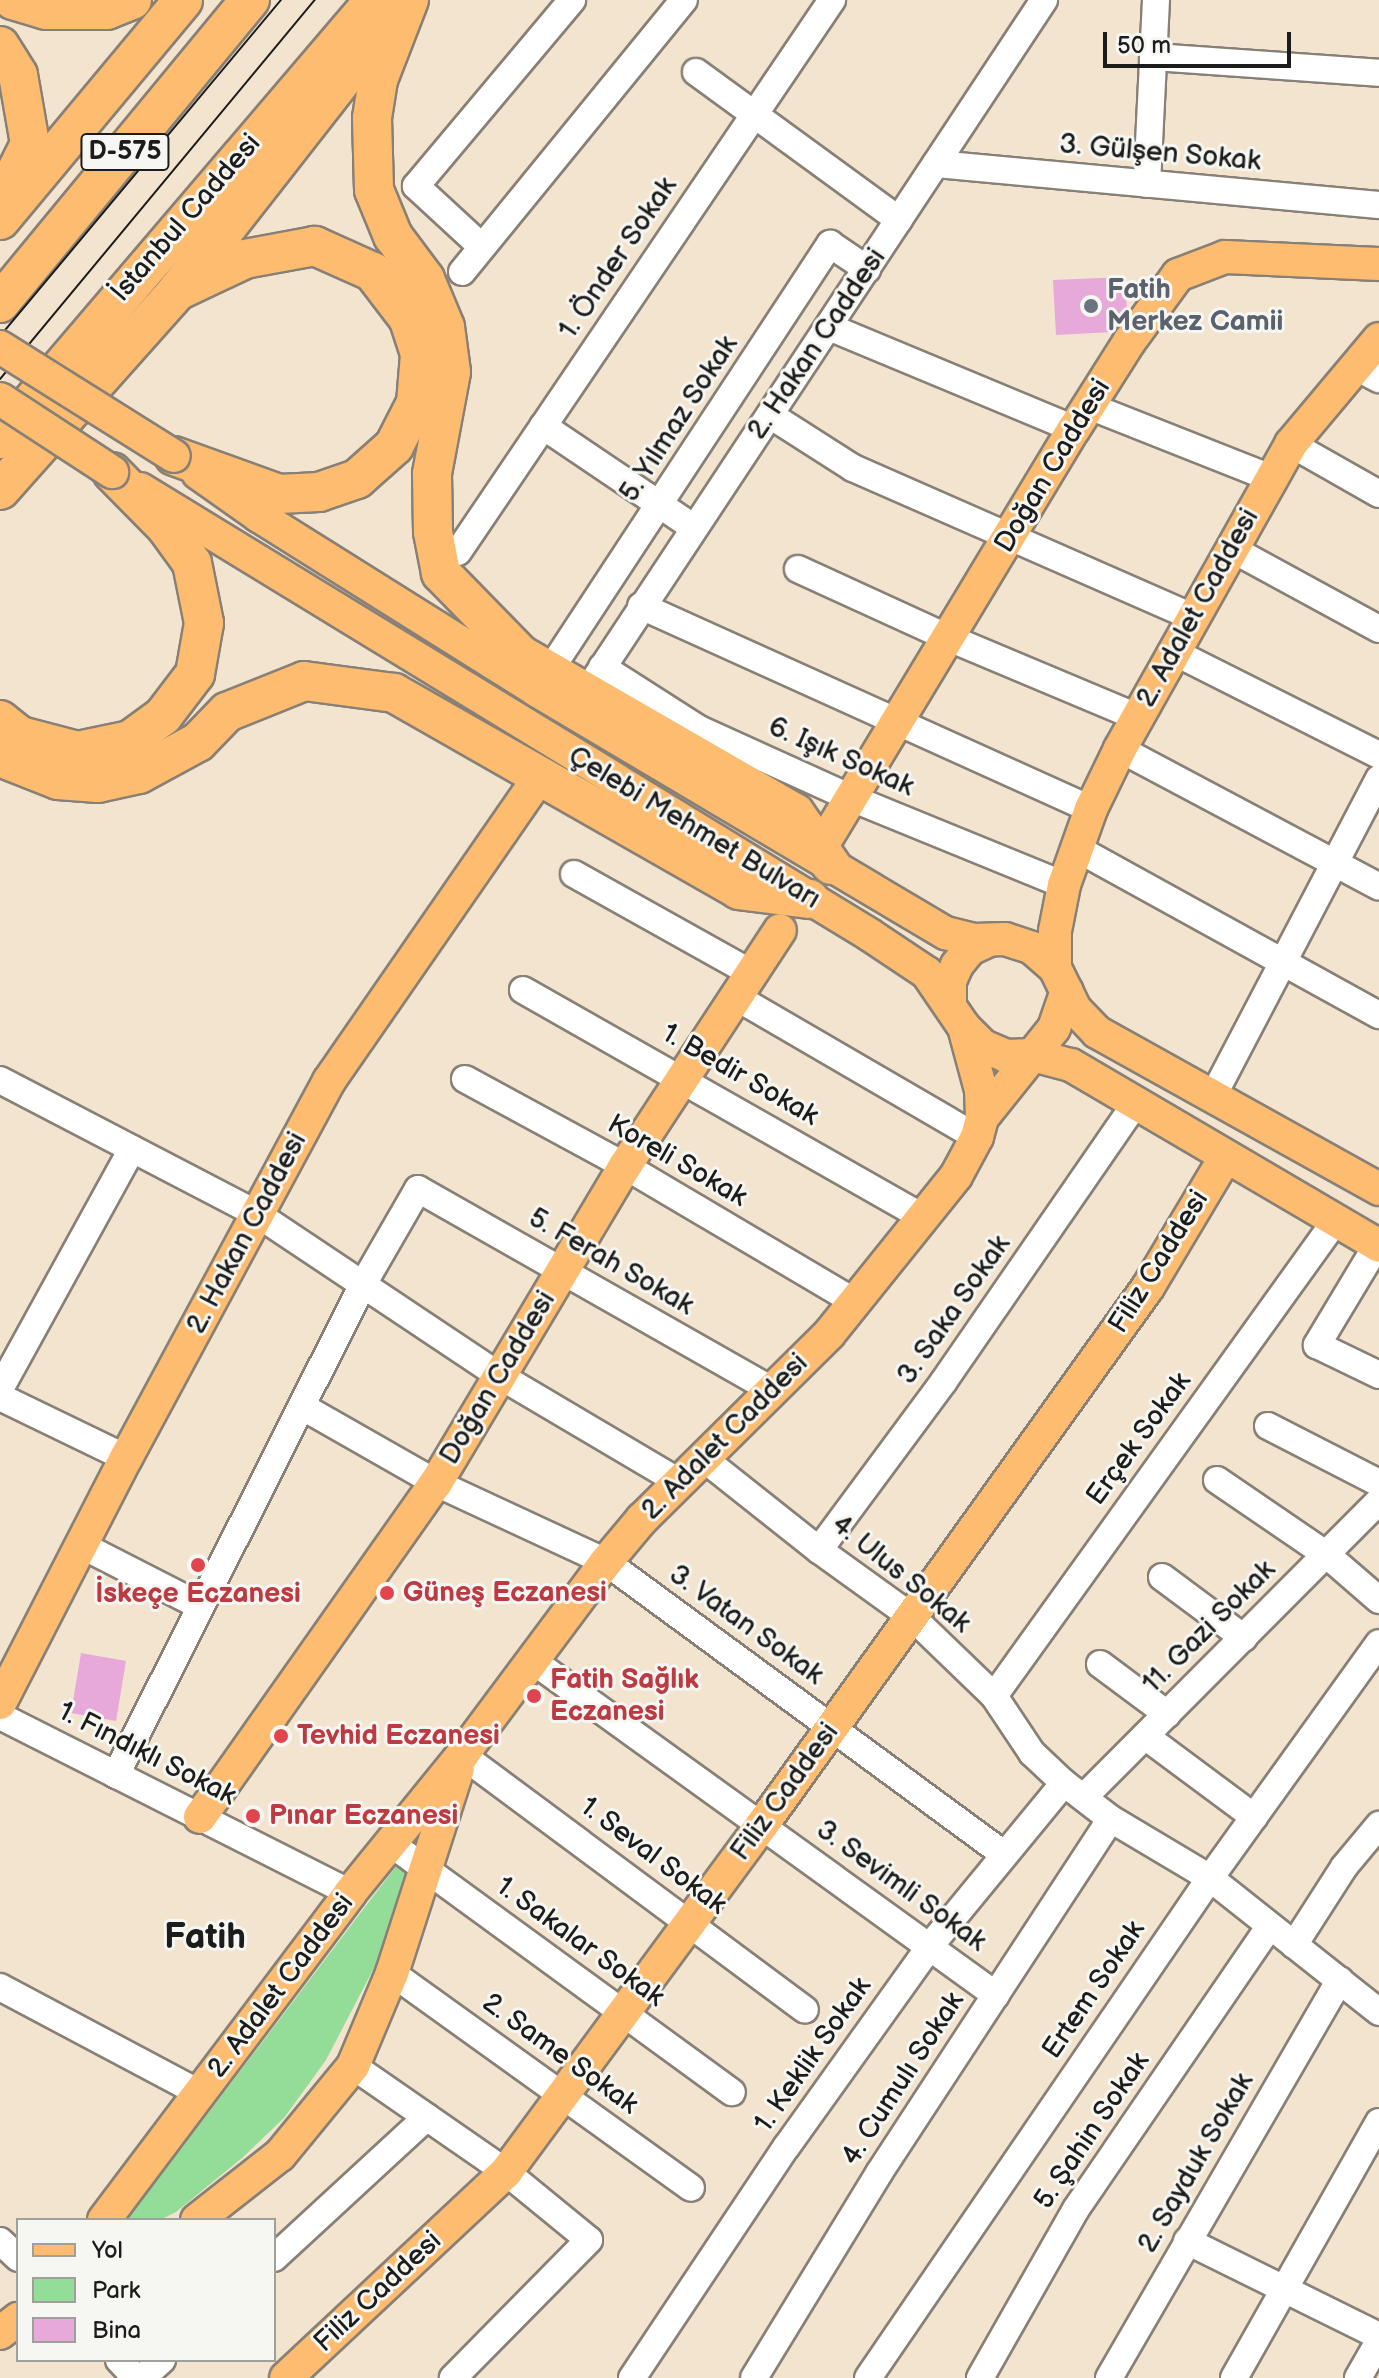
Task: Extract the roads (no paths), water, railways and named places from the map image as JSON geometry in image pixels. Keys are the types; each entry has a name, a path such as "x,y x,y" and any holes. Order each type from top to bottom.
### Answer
{"highway":[{"path":"13,0 46,10 107,10 132,0"},
{"path":"0,220 183,0"},
{"name":"D-575","path":"0,303 250,0"},
{"name":"İstanbul Caddesi","path":"0,439 375,0"},
{"path":"1,490 177,291 407,0"},
{"path":"407,0 378,80 372,118 374,190 393,236 425,279 445,327 451,372 432,474 433,532 441,573 521,655 795,813 829,851"},
{"path":"0,46 18,75 30,144 0,203"},
{"path":"174,456 279,494 319,492 357,479 394,446 416,403 420,354 408,318 373,272 315,246 245,259 177,291"},
{"path":"0,720 20,736 77,751 130,740 163,716 195,674 204,623 192,563 166,527 112,472"},
{"path":"0,757 58,780 98,783 139,774 198,742 227,712 304,681 394,693 739,890 809,899"}],"main road":[{"name":"Doğan Caddesi","path":"829,851 851,798 1129,342 1178,275 1225,257 1379,264"},
{"name":"2. Adalet Caddesi","path":"1061,980 1055,931 1062,893 1091,809 1120,749 1291,444 1368,373 1379,339"},
{"name":"Çelebi Mehmet Bulvarı","path":"11,354 174,456 259,516 536,690 829,851 946,933 1032,948 1061,980 1075,1009 1097,1032 1379,1189"},
{"name":"Çelebi Mehmet Bulvarı","path":"0,399 112,472 927,973 983,1046 1006,1056 1033,1055 1071,1065 1378,1246"},
{"name":"2. Hakan Caddesi","path":"0,1703 126,1458 329,1081 533,786"},
{"path":"980,1127 976,1065 957,1015 950,981 957,965 970,949 1026,930 1062,893"},
{"name":"Doğan Caddesi","path":"200,1817 436,1483 625,1166 780,930"},
{"path":"1033,1055 1054,1028 1061,980"},
{"name":"2. Adalet Caddesi","path":"106,2218 350,1893 462,1755 606,1562 679,1482 829,1334 956,1176 980,1127 1033,1055"},
{"name":"Filiz Caddesi","path":"286,2378 506,2172 691,1923 1148,1287 1226,1156"},
{"name":"2. Adalet Caddesi","path":"200,2218 280,2155 353,2066 392,1973 462,1755"},
{"path":"0,2333 16,2321"}],"street":[{"path":"482,247 416,186 572,0"},
{"path":"462,272 684,0"},
{"name":"1. Önder Sokak","path":"458,552 832,0"},
{"name":"2. Hakan Caddesi","path":"595,677 1044,0"},
{"path":"1147,184 1156,0"},
{"path":"1153,57 1379,73"},
{"path":"696,72 899,220"},
{"name":"3. Gülşen Sokak","path":"936,164 1379,205"},
{"name":"5. Yılmaz Sokak","path":"554,664 661,506 830,244 867,269"},
{"path":"829,327 1082,418 1271,478"},
{"path":"770,415 853,468 1192,617"},
{"path":"543,426 694,528"},
{"path":"1291,444 1379,494"},
{"path":"1232,549 1379,629"},
{"path":"798,569 949,638 1137,717"},
{"path":"641,606 1091,809"},
{"path":"1174,652 1379,755"},
{"name":"6. Işık Sokak","path":"595,677 699,729 1062,893"},
{"path":"1120,749 1379,887"},
{"path":"1213,1096 1379,779"},
{"path":"1076,848 1379,1015"},
{"path":"574,874 742,984 980,1127"},
{"name":"1. Bedir Sokak","path":"523,990 924,1218"},
{"name":"Koreli Sokak","path":"465,1079 625,1166 855,1302"},
{"path":"3,1091 132,1149 257,1214 500,1376 679,1482"},
{"name":"3. Saka Sokak","path":"819,1550 944,1381 1136,1103"},
{"path":"0,1389 132,1149"},
{"name":"5. Ferah Sokak","path":"362,1286 418,1189 772,1390"},
{"name":"Erçek Sokak","path":"994,1696 1336,1220"},
{"path":"1378,1246 1317,1345 1379,1375"},
{"path":"116,1775 362,1286"},
{"path":"0,1397 126,1458"},
{"name":"3. Vatan Sokak","path":"303,1407 436,1483 606,1562 1003,1854"},
{"path":"1268,1426 1379,1483"},
{"name":"4. Ulus Sokak","path":"704,1459 819,1550 912,1617 994,1696 1032,1753 1074,1790 1111,1819 1210,1878 1379,2012"},
{"path":"1217,1480 1327,1555 1379,1600"},
{"name":"11. Gazi Sokak","path":"1074,1790 1145,1736 1379,1501"},
{"path":"83,1546 200,1606"},
{"path":"1162,1577 1244,1638"},
{"name":"Ertem Sokak","path":"868,2378 1210,1878 1379,1643"},
{"name":"3. Sevimli Sokak","path":"533,1661 996,1995"},
{"path":"1100,1664 1167,1714"},
{"name":"1. Fındıklı Sokak","path":"0,1716 350,1893"},
{"path":"1145,1736 1254,1817"},
{"name":"1. Seval Sokak","path":"462,1755 805,2010"},
{"name":"1. Keklik Sokak","path":"632,2378 787,2146 930,1946 1003,1854 1074,1790"},
{"name":"4. Cumulı Sokak","path":"754,2378 879,2173 1111,1819"},
{"path":"1294,1945 1344,1867 1379,1825"},
{"name":"1. Sakalar Sokak","path":"390,1843 732,2092"},
{"name":"5. Şahin Sokak","path":"980,2378 1076,2209 1270,1926"},
{"name":"2. Same Sokak","path":"392,1973 691,2188"},
{"name":"2. Sayduk Sokak","path":"1109,2378 1340,1980"},
{"path":"0,1987 201,2094"},
{"path":"353,2066 506,2172 589,2240 453,2378"},
{"path":"276,2256 427,2117"},
{"path":"1234,2378 1379,2122"},
{"path":"0,2241 16,2256"},
{"path":"1187,2241 1285,2287 1379,2338 1358,2378"},
{"path":"125,2371 155,2362"}],"tram line":[{"path":"0,336 281,0"},
{"path":"0,379 315,0"}],"place":[{"name":"Fatih Merkez Camii","path":"1091,306"},
{"name":"İskeçe Eczanesi","path":"198,1565"},
{"name":"Güneş Eczanesi","path":"387,1593"},
{"name":"Fatih Sağlık Eczanesi","path":"534,1696"},
{"name":"Tevhid Eczanesi","path":"281,1736"},
{"name":"Pınar Eczanesi","path":"253,1816"}],"district":[{"name":"Fatih","path":"205,1938"}]}
